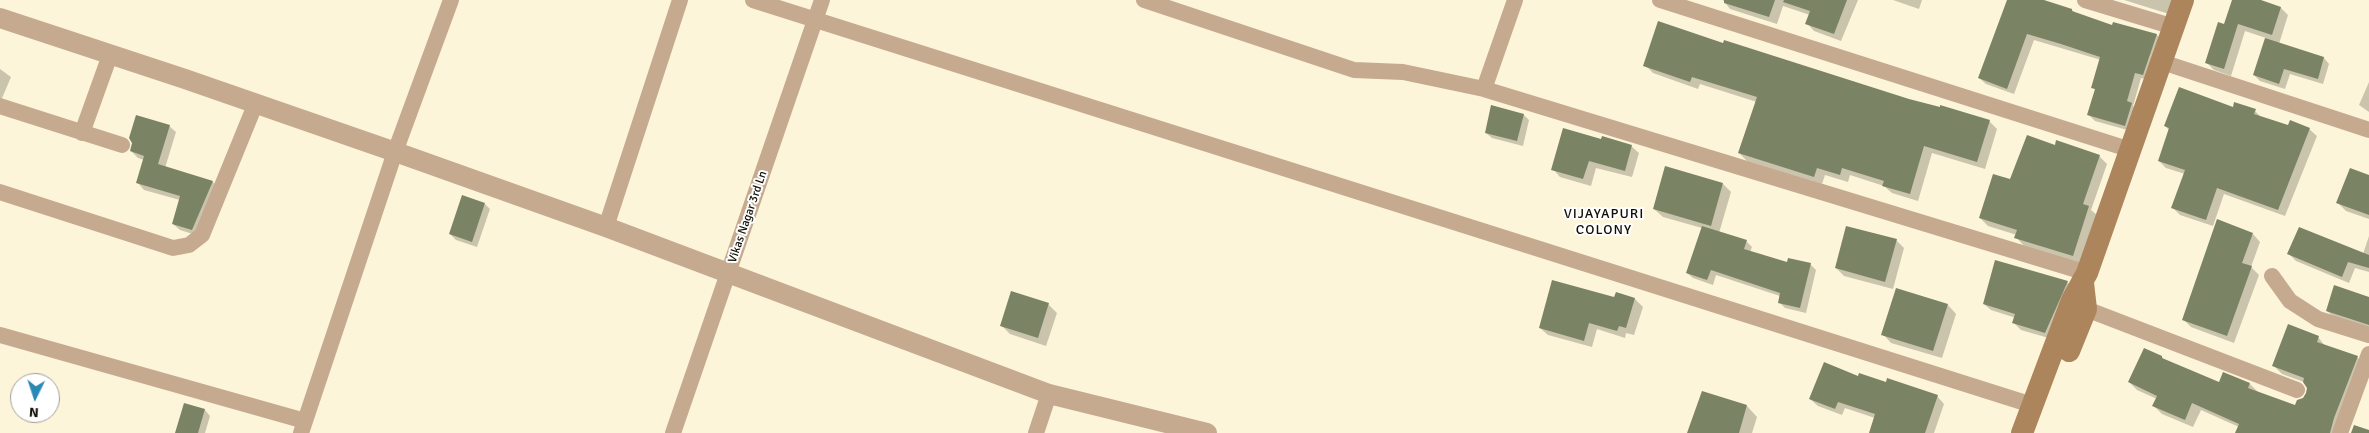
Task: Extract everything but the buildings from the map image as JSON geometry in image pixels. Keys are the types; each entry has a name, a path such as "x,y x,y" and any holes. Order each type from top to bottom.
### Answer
{"main road":[{"path":"2022,433 2072,300 2085,278 2183,0"},
{"path":"2036,433 2086,308 2085,278"}],"street":[{"path":"0,335 303,427 395,152 451,0"},
{"path":"606,227 680,0"},
{"path":"753,0 2032,405"},
{"name":"Vikas Nagar 3rd Ln","path":"673,433 729,275 822,0"},
{"path":"1144,0 1354,70 1403,72 1484,89 2085,278"},
{"path":"1484,89 1515,0"},
{"path":"1660,0 2131,150"},
{"path":"2085,0 2174,27"},
{"path":"0,18 185,78 255,105 395,152 606,227 729,275 1049,394 1154,427 1207,433"},
{"path":"82,133 110,55"},
{"path":"2162,62 2369,130"},
{"path":"0,192 173,248 189,245 202,235 255,105"},
{"path":"0,106 122,145"},
{"path":"2272,276 2290,301 2318,318 2369,335"},
{"path":"2086,308 2297,390"},
{"path":"2340,433 2369,354"},
{"path":"1036,433 1049,394"}],"district":[{"name":"VIJAYAPURI COLONY","path":"1604,222"}]}
